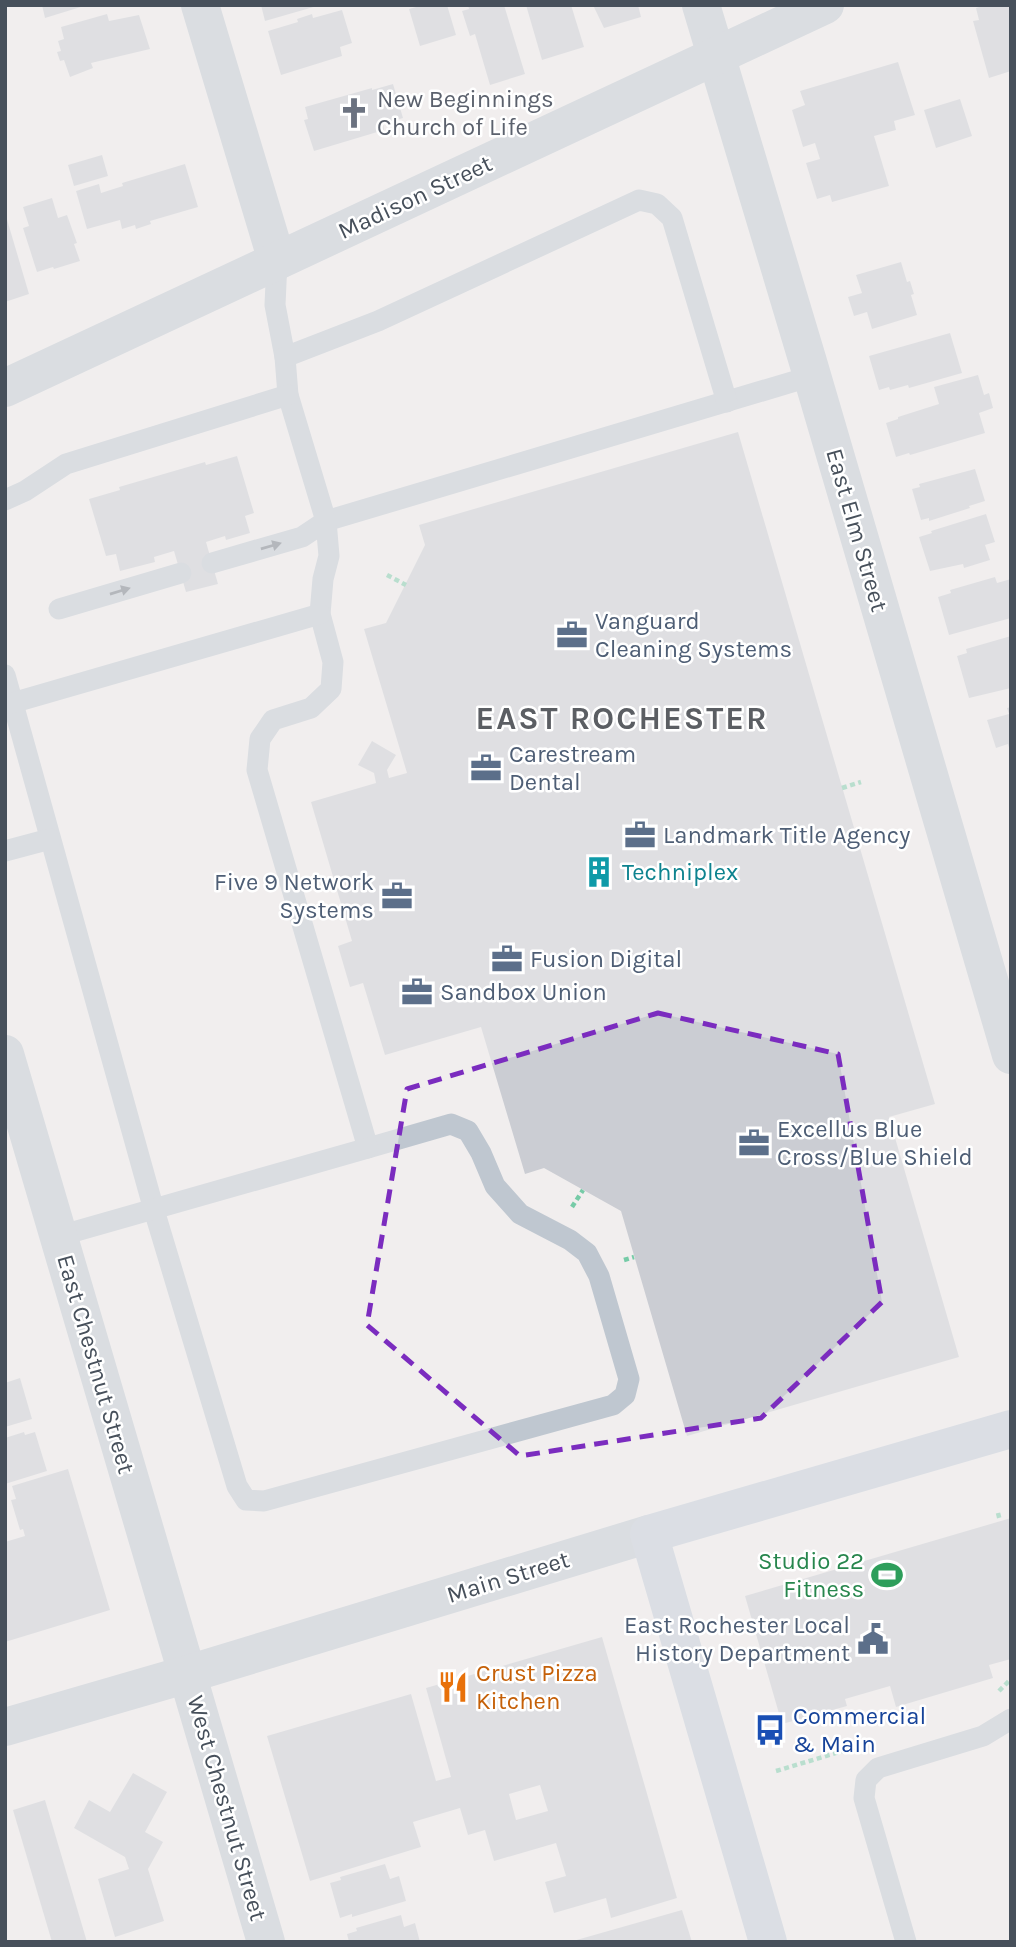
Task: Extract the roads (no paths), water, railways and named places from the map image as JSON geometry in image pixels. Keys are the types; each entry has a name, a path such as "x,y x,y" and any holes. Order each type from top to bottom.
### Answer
{"street":[{"path":"200,5 277,261"},
{"name":"East Elm Street","path":"701,5 1011,1055"},
{"name":"Madison Street","path":"5,388 825,5"},
{"name":"East Chestnut Street","path":"5,1054 188,1675"},
{"name":"Main Street","path":"5,1727 188,1675 649,1534 1011,1429"},
{"path":"649,1534 768,1942"},
{"name":"West Chestnut Street","path":"188,1675 266,1942"}],"lane":[{"path":"285,357 378,321 639,200 657,204 672,218 727,402"},
{"path":"277,261 275,305 285,357 288,396 326,521 329,556 323,579 320,614 333,662 331,690 311,708 273,720 260,739 257,770 368,1148"},
{"path":"212,563 302,537 326,521 812,376"},
{"path":"5,500 25,491 66,464 288,396"},
{"path":"60,609 181,573"},
{"path":"12,703 320,614"},
{"path":"5,675 154,1210 237,1486 246,1500 264,1501 613,1405 625,1395 629,1379 599,1276 587,1253 570,1240 520,1214 495,1186 468,1131 451,1124 154,1210 59,1236"},
{"path":"5,851 50,839"},
{"path":"906,1942 864,1798 866,1780 878,1768 983,1736 1011,1719"}],"place":[{"name":"New Beginnings Church of Life","path":"354,113"},
{"name":"Vanguard Cleaning Systems","path":"572,635"},
{"name":"Carestream Dental","path":"486,768"},
{"name":"Landmark Title Agency","path":"640,835"},
{"name":"Techniplex","path":"599,872"},
{"name":"Five 9 Network Systems","path":"397,896"},
{"name":"Fusion Digital","path":"507,959"},
{"name":"Sandbox Union","path":"417,992"},
{"name":"Excellus Blue Cross/Blue Shield","path":"754,1143"},
{"name":"Studio 22 Fitness","path":"887,1575"},
{"name":"East Rochester Local History Department","path":"873,1639"},
{"name":"Crust Pizza Kitchen","path":"453,1687"},
{"name":"Commercial & Main","path":"770,1730"}],"district":[{"name":"EAST ROCHESTER","path":"622,718"}]}
